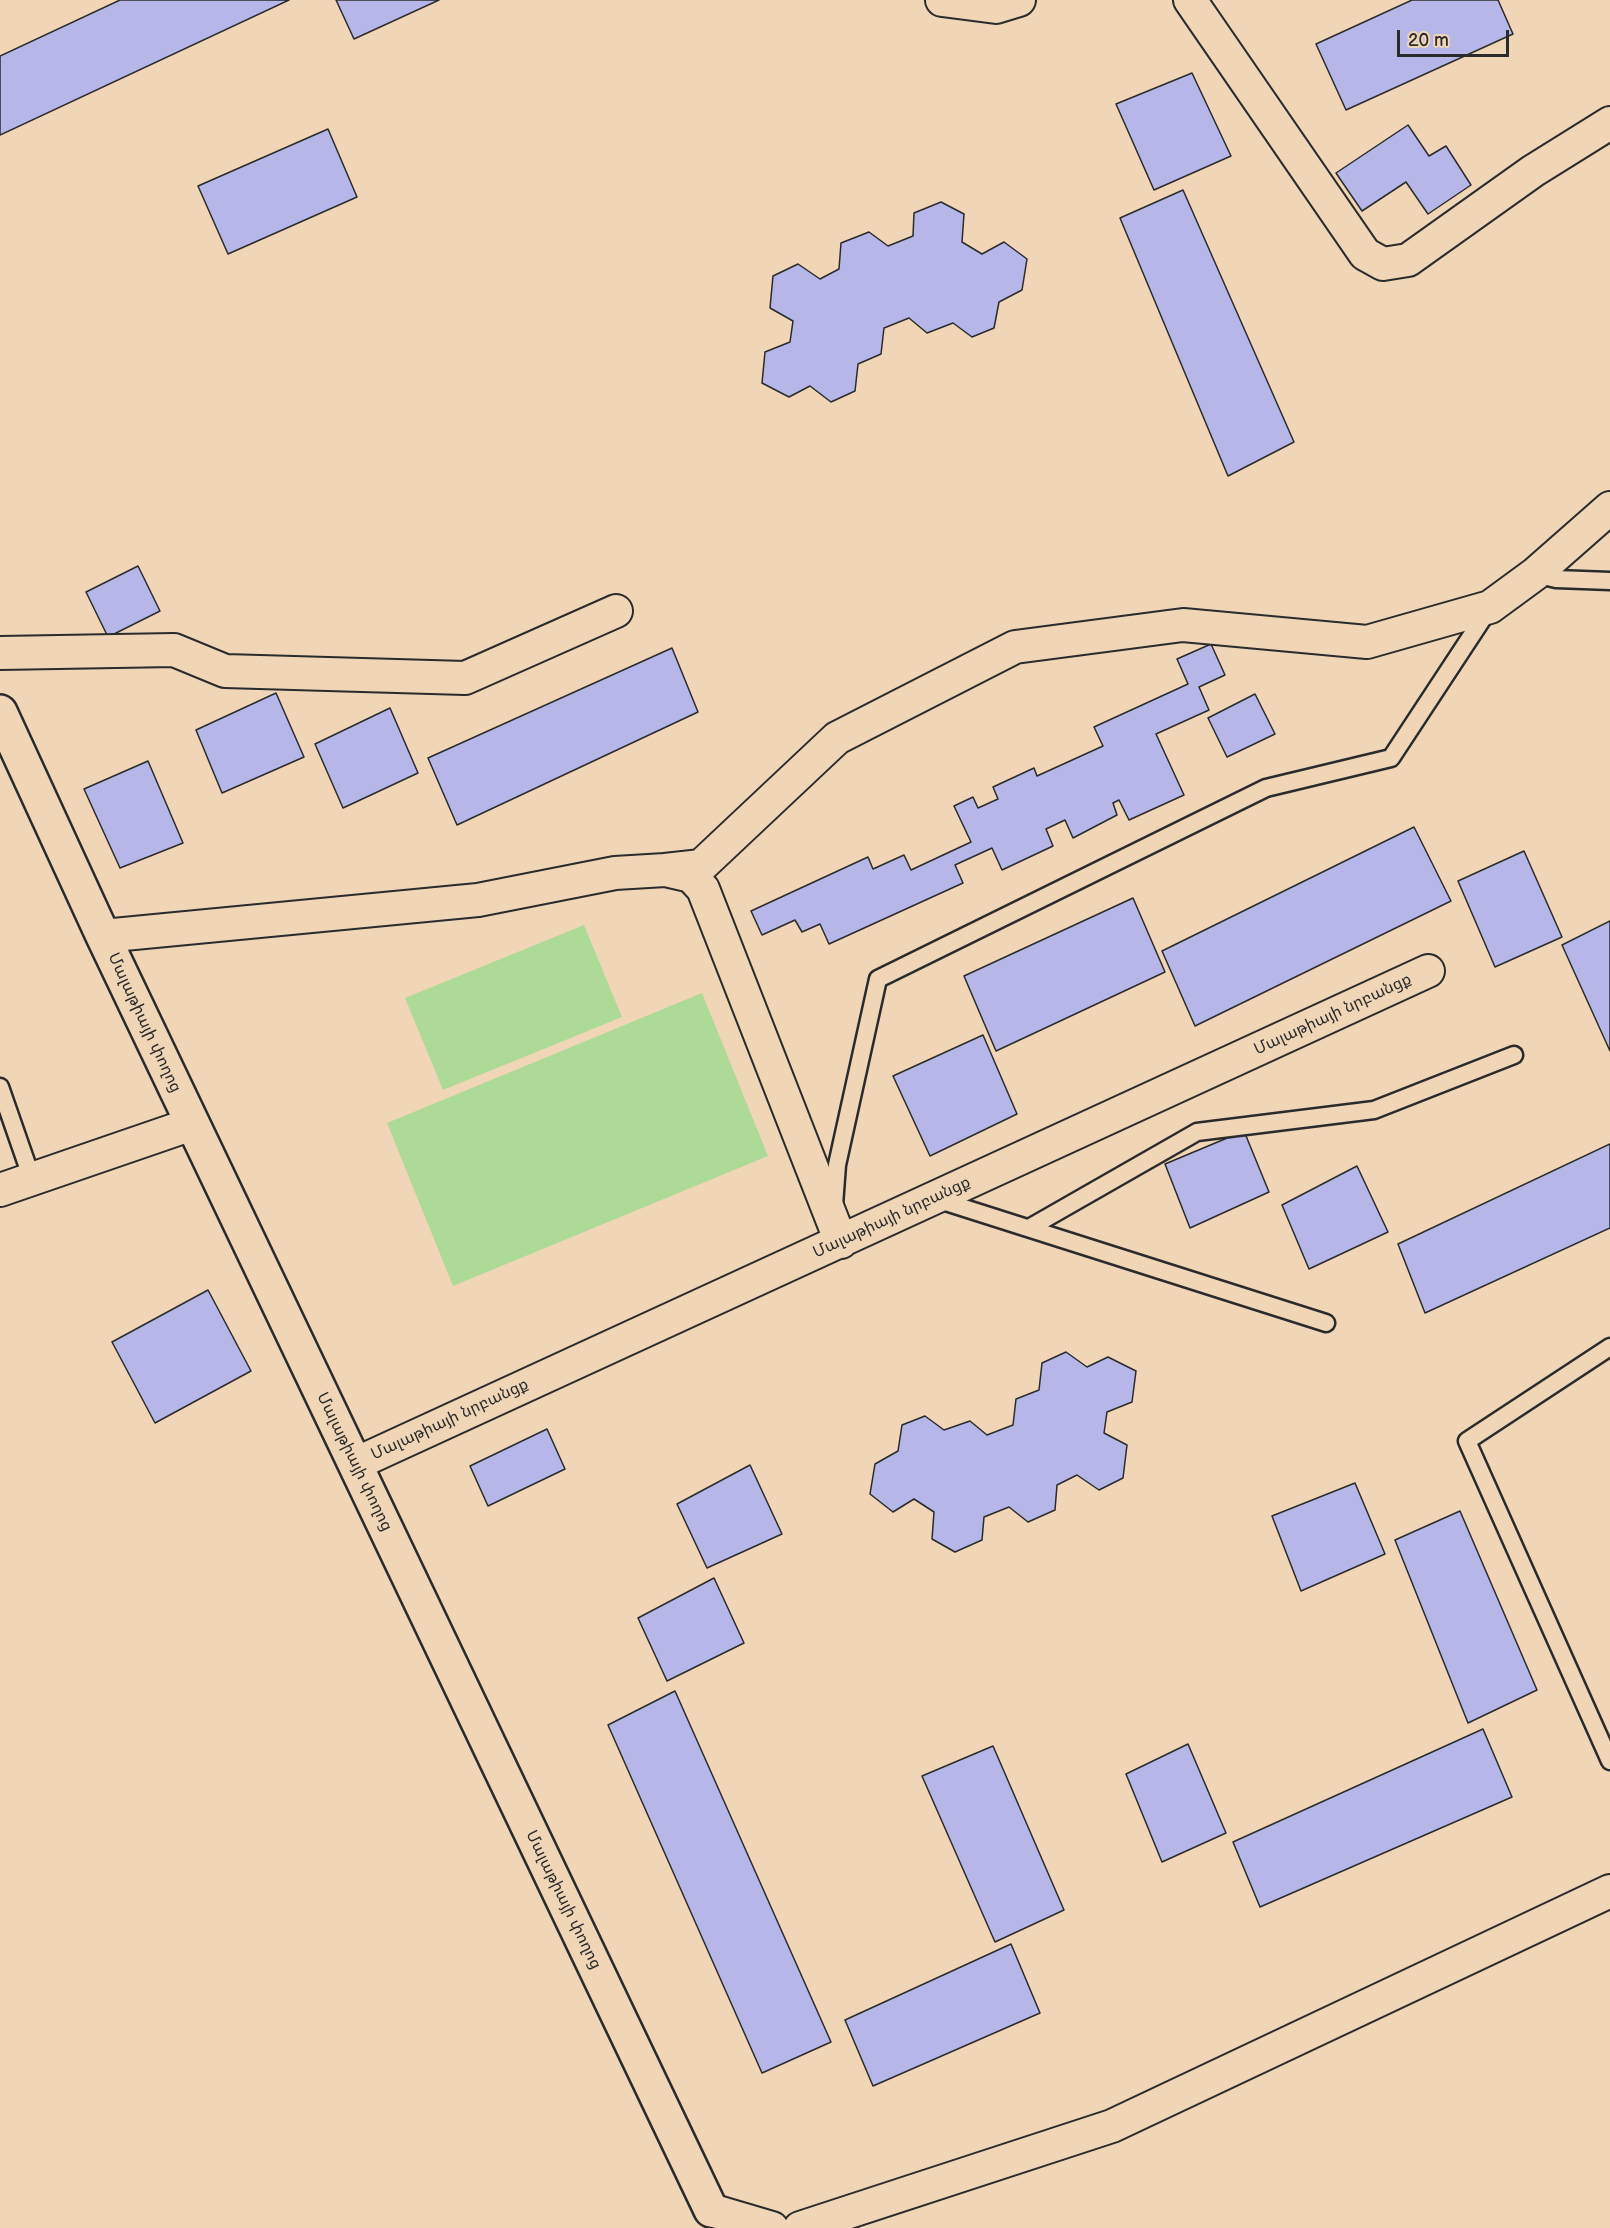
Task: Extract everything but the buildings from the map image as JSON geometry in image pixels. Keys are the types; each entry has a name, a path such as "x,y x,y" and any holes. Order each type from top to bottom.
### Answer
{"street":[{"path":"942,0 996,7 1019,0"},
{"path":"1190,0 1365,254 1383,264 1407,261 1533,171 1610,123"},
{"path":"103,936 478,900 615,873 701,866 837,738 1015,647 1183,625 1367,642 1490,607 1535,574 1610,508"},
{"path":"0,653 174,650 225,671 465,678 616,611"},
{"name":"Մալաթիայի փողոց","path":"0,711 192,1124 717,2219"},
{"path":"665,870 691,876 704,889 837,1231"},
{"name":"Մալաթիայի նրբանցք","path":"355,1464 837,1231 935,1198 1428,970"},
{"path":"0,1190 192,1124"},
{"path":"800,2228 1112,2127 1610,1890"},
{"path":"717,2219 772,2228"}],"lane":[{"path":"1535,574 1556,579 1610,581"},
{"path":"837,1231 837,1165 878,978 1266,788 1391,758 1490,607"},
{"path":"1029,1228 1197,1132 1374,1110 1514,1055"},
{"path":"0,1087 32,1179"},
{"path":"935,1198 1326,1323"},
{"path":"1610,1347 1467,1441 1610,1761"}],"green space":[{"path":"584,925 622,1017 443,1090 405,998"},
{"path":"702,993 768,1156 453,1286 387,1123"}]}
